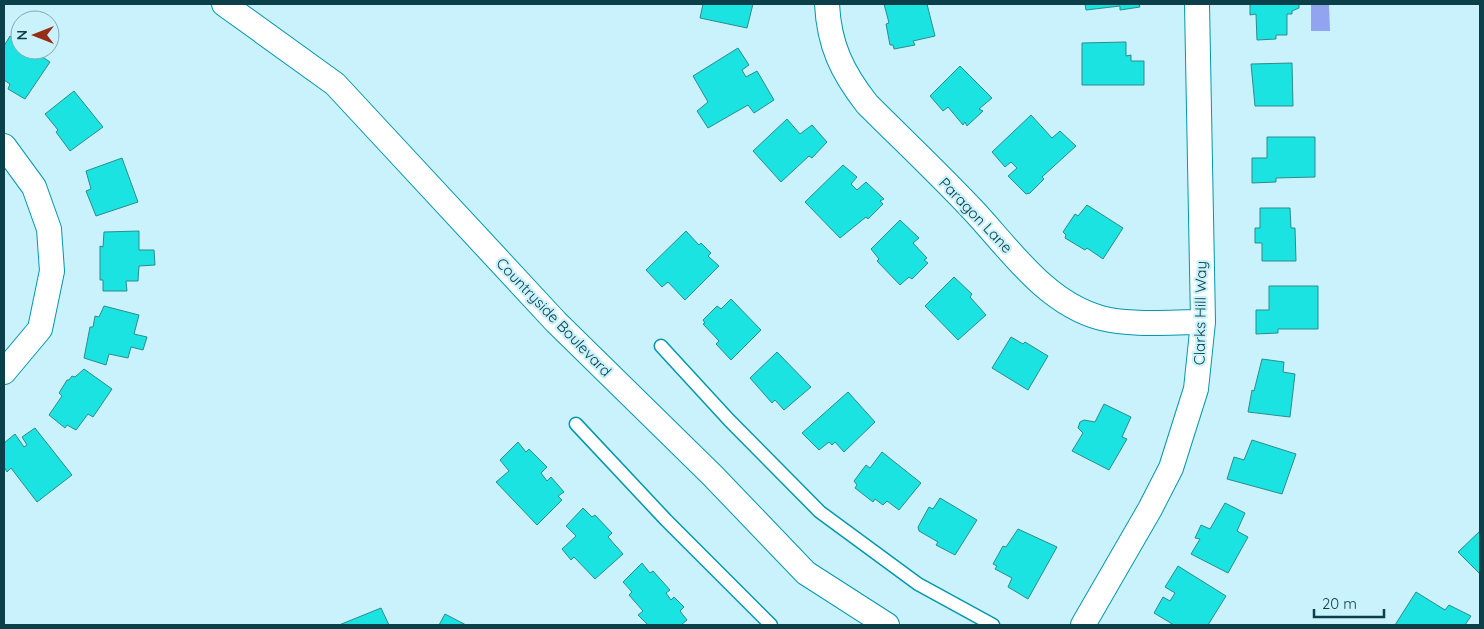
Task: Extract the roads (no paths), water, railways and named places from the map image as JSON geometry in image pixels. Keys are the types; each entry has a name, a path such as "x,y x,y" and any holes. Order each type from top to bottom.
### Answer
{"street":[{"name":"Countryside Boulevard","path":"224,4 335,84 556,322 713,476 806,573 887,625"},
{"name":"Paragon Lane","path":"827,4 828,24 836,54 852,85 867,104 972,209 1036,279 1060,298 1099,318 1120,322 1203,322"},
{"name":"Clarks Hill Way","path":"1083,625 1150,509 1171,468 1196,390 1203,322 1197,4"},
{"path":"4,146 34,187 48,229 52,271 40,329 4,372"}],"lane":[{"path":"660,346 729,420 820,512 918,584 993,625"},
{"path":"576,424 666,520 771,625"}],"water":[{"path":"1311,4 1329,4 1330,31 1311,31"}]}
